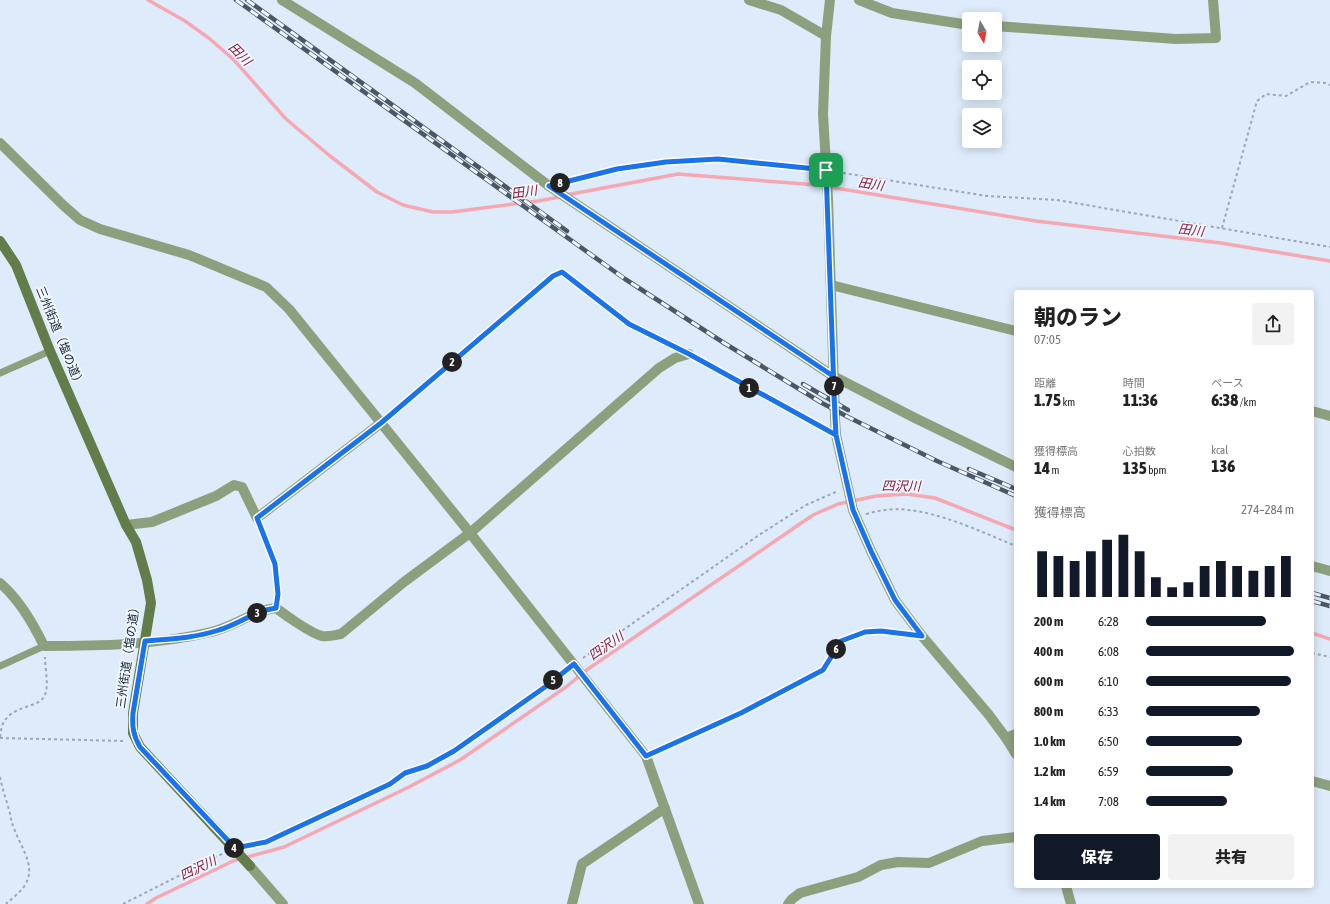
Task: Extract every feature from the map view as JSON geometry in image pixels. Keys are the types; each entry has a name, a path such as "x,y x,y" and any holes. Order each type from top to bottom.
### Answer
{"street":[{"path":"282,0 415,83 574,203 833,376 1014,466"},
{"path":"749,0 781,10 826,36"},
{"path":"830,0 826,36 823,114 828,199 836,435 848,489 854,513 895,600 922,636 989,715 1014,751"},
{"path":"859,0 892,13 962,24"},
{"path":"1002,26 1176,40 1216,38 1212,0"},
{"path":"0,142 63,206 80,220 100,229 189,256 266,288 289,309 470,533 646,756 699,904"},
{"name":"三州街道（塩の道）","path":"0,241 16,265 50,351 126,525 136,542 147,580 151,603 133,713 133,733 144,751 236,850 282,904"},
{"path":"831,285 1014,331"},
{"path":"0,583 10,592 33,624 44,646 93,646 185,638 219,630 264,609 276,608 288,617 321,636 329,637 341,634 404,582 470,533 659,368 676,358 689,354"},
{"path":"1314,412 1330,416"},
{"path":"126,525 152,522 216,496 234,485 242,488 257,518 381,423"},
{"path":"1314,567 1330,571"},
{"path":"1006,738 1014,735"},
{"path":"1314,782 1330,786"},
{"path":"572,904 582,864 665,808"},
{"path":"788,904 800,893 858,877 881,865 898,862 929,863 982,841 1014,837"},
{"path":"1067,888 1071,904"}],"lane":[{"path":"381,423 553,276 562,272 629,324 689,354 836,435"},
{"path":"0,372 50,351"},
{"path":"257,518 275,564 278,594 276,608"},
{"path":"0,666 44,646"}],"path":[{"path":"1222,228 1257,101 1266,94 1286,96 1310,82 1326,83 1330,85"},
{"path":"553,188 617,169 666,162 718,159 987,196 1057,200 1330,247"},
{"path":"123,904 236,850 266,842 390,784 405,773 427,766 454,751 759,535 806,505 848,489"},
{"path":"854,513 882,510 926,512 967,526 1014,545"},
{"path":"646,756 741,713 823,670 841,641 865,632 881,631 922,636"},
{"path":"44,646 46,686 44,696 40,702 10,713 3,722 0,738 136,740"},
{"path":"1314,654 1330,658"},
{"path":"0,777 14,828 25,852 29,871 28,880 25,885 6,904"}],"waterway":[{"name":"田川","path":"148,0 185,21 210,39 234,60 286,119 330,156 377,192 403,205 433,212 452,212 560,197"},
{"name":"田川","path":"566,195 678,174 817,185 1036,221 1221,243 1330,261"},
{"name":"四沢川","path":"147,904 156,898 233,861 284,847 409,787 460,760 566,687 588,669 813,515 838,504 876,496 907,494 935,498 1014,529"},
{"name":"四沢川","path":"1314,634 1330,639"}],"railway":[{"path":"236,0 625,279 724,343 822,403 848,417 937,461 1014,495"},
{"path":"247,0 567,231"},
{"path":"803,384 848,410"},
{"path":"969,469 1014,488"},
{"path":"1314,594 1330,598"},
{"path":"1314,602 1330,606"}],"route":[{"path":"826,170 718,159 666,162 617,169 549,186 833,376 836,435 853,510 895,600 922,636 881,631 865,632 841,641 823,670 741,713 646,756 574,664 545,687 454,751 427,766 405,773 390,784 266,842 235,848 140,747 136,740 132,725 133,713 145,641 185,638 219,630 264,609 276,608 278,594 275,564 257,518 381,423 553,276 562,272 629,324 689,354 836,435 826,170"}]}
